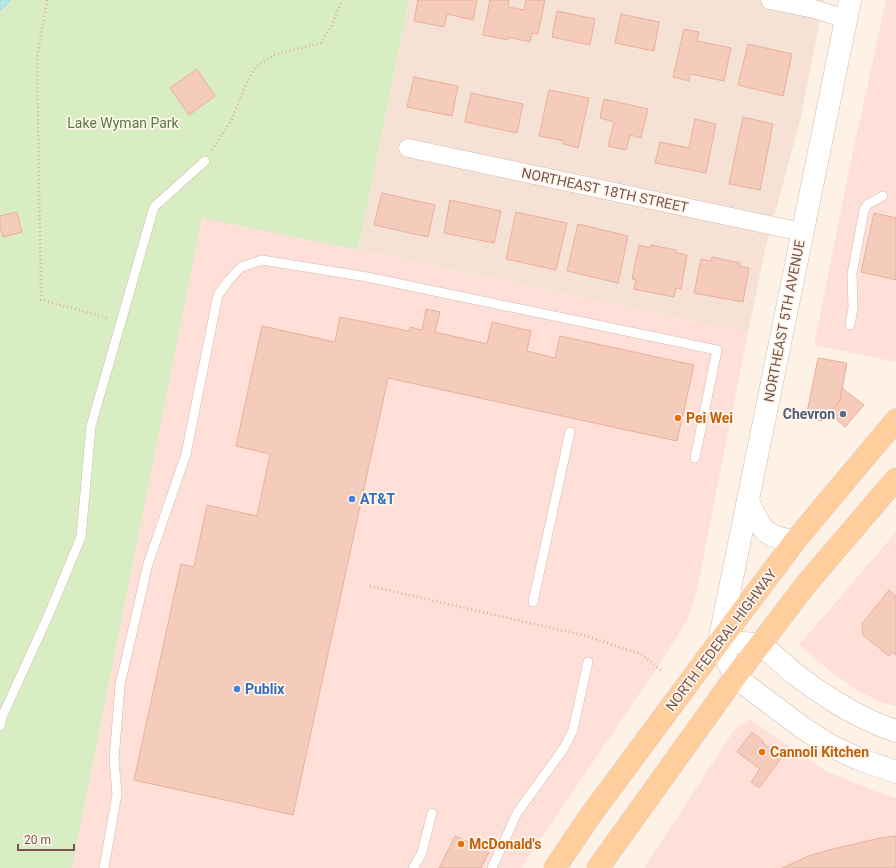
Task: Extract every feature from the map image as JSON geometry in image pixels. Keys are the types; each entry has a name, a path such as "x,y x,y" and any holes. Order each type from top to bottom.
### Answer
{"main road":[{"name":"NORTH FEDERAL HIGHWAY","path":"555,868 590,816 795,541 896,420"},
{"path":"598,868 735,677 808,582 896,479"}],"street":[{"path":"770,0 814,9 848,10"},
{"name":"NORTHEAST 5TH AVENUE","path":"719,642 848,10"},
{"name":"NORTHEAST 18TH STREET","path":"408,148 802,232"},
{"path":"748,501 759,524 769,535 795,541"},
{"path":"896,731 883,727 829,698 795,674 760,645 719,642 735,677 803,728 831,746 859,760 896,772"}],"lane":[{"path":"0,726 2,717 49,614 81,537 91,426 154,208 205,160"},
{"path":"850,326 853,308 852,274 864,210 868,204 883,196"},
{"path":"104,868 117,794 114,760 120,684 148,564 186,454 218,295 229,280 241,268 262,260 367,277 717,350 695,458"},
{"path":"533,602 570,432"},
{"path":"492,868 517,812 564,748 574,730 588,662"},
{"path":"413,868 422,853 432,814"}],"path":[{"path":"47,0 37,59 41,300 121,322"},
{"path":"205,160 231,121 246,85 256,67 274,55 321,43 332,25 342,0"},
{"path":"370,586 586,636 640,654 664,672"}],"shaded area":[{"path":"409,0 824,0 801,117 765,250 748,333 358,250"},
{"path":"886,0 896,0 896,362 814,345 847,179"},
{"path":"202,217 748,333 696,595 688,618 663,659 521,868 72,868"},
{"path":"896,532 896,706 881,702 858,691 830,671 799,645"},
{"path":"749,719 825,770 871,790 896,798 896,868 644,868 734,730"}],"green space":[{"name":"Lake Wyman Park","path":"11,0 409,0 358,250 202,218 72,868 0,868 0,11"}],"water":[{"path":"0,0 11,0 0,11"}],"building":[{"path":"418,0 477,0 473,20 447,14 444,27 414,21"},
{"path":"490,0 509,0 508,7 524,10 526,0 545,0 538,34 532,33 530,42 508,37 508,40 483,35"},
{"path":"557,11 595,19 590,45 552,37"},
{"path":"621,14 659,22 654,51 615,43"},
{"path":"684,29 699,32 697,41 731,48 724,81 690,74 689,81 673,77"},
{"path":"748,44 792,54 783,96 738,85"},
{"path":"197,69 215,96 189,115 170,88"},
{"path":"414,77 458,86 452,116 407,107"},
{"path":"549,90 589,98 578,148 563,144 564,141 539,136"},
{"path":"471,93 523,104 517,133 465,122"},
{"path":"604,99 648,109 641,138 630,135 626,150 608,146 614,122 600,118"},
{"path":"743,117 773,124 760,190 729,184"},
{"path":"695,119 716,124 706,173 655,163 660,142 689,148"},
{"path":"382,193 435,205 428,237 374,225"},
{"path":"450,200 501,211 494,243 444,233"},
{"path":"17,212 22,232 3,237 0,227 0,216"},
{"path":"516,212 567,223 556,270 506,259"},
{"path":"874,213 896,218 896,280 861,272"},
{"path":"578,224 628,236 618,283 567,271"},
{"path":"639,245 651,248 651,245 676,250 675,252 687,255 681,289 676,288 674,297 634,289 636,280 632,279"},
{"path":"712,257 740,263 739,266 749,268 743,302 694,293 701,259 711,261"},
{"path":"426,309 440,312 435,332 487,344 492,322 531,331 527,351 555,358 560,336 694,365 677,441 388,378 293,815 134,780 181,564 194,567 207,505 257,516 270,454 236,446 262,326 335,342 340,317 409,331 410,327 422,330"},
{"path":"818,358 847,363 840,401 822,421 806,417"},
{"path":"842,388 864,405 845,427 829,413 840,401"},
{"path":"889,590 896,596 896,655 892,652 889,656 863,635 862,624"},
{"path":"752,732 764,742 763,743 782,757 759,788 751,782 760,769 737,752"},
{"name":"McDonald's","path":"455,836 489,852 481,868 439,868"},
{"path":"896,836 896,868 782,868 811,855 880,838"}],"place":[{"name":"Chevron","path":"843,414"},
{"name":"Pei Wei","path":"678,418"},
{"name":"AT&T","path":"352,499"},
{"name":"Publix","path":"237,689"},
{"name":"Cannoli Kitchen","path":"762,752"},
{"name":"McDonald's","path":"461,844"}]}
